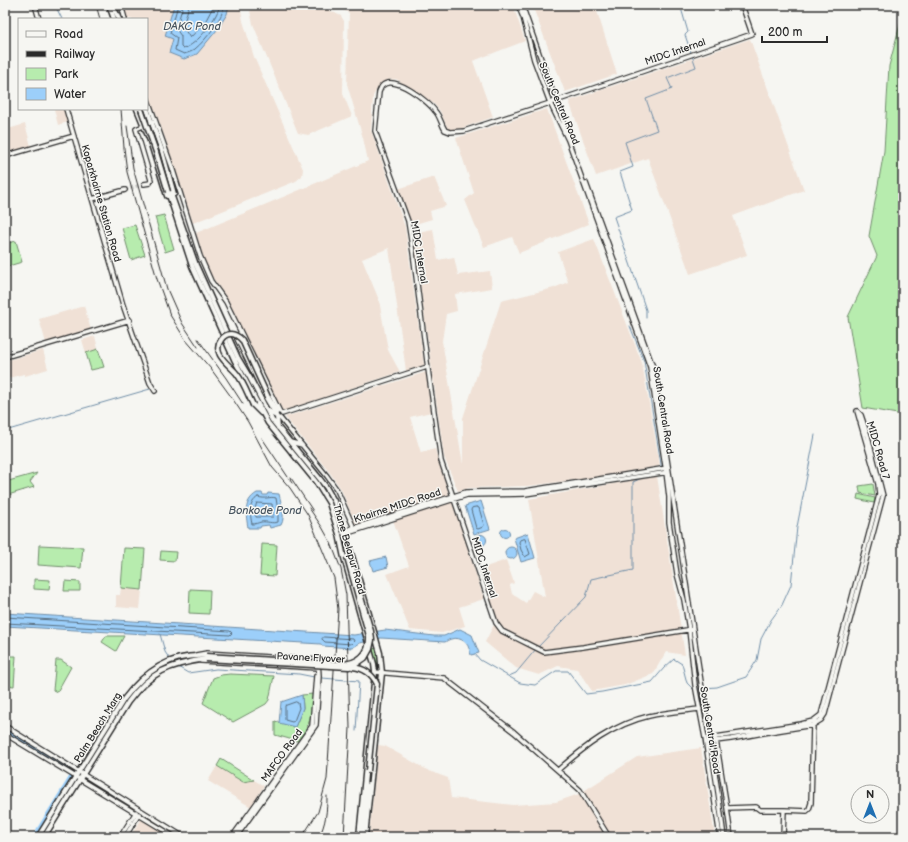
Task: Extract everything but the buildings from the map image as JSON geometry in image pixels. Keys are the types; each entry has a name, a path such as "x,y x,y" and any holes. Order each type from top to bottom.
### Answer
{"main road":[{"path":"111,6 113,18"},
{"path":"111,6 117,18"},
{"path":"138,110 154,153 165,193 174,206"},
{"path":"142,110 174,206"},
{"path":"148,110 153,120 162,151 174,206"},
{"path":"143,123 153,120"},
{"name":"Thane Belapur Road","path":"174,206 209,295 238,358 266,410 278,428 326,487 334,502 341,534 344,558 365,630 375,672 364,771 365,792 359,837"},
{"name":"Thane Belapur Road","path":"174,206 194,272 234,359 268,423 322,490 352,556 382,664 369,771"},
{"path":"265,418 253,405 237,374 220,354 218,349 219,343 225,336 233,334 240,337 242,340 268,397 278,415 278,428"},
{"path":"266,410 278,415"},
{"name":"Pavane Flyover","path":"206,657 349,667 365,658 370,649 372,640 371,631 341,534"},
{"name":"Pavane Flyover","path":"195,658 206,657 349,664 359,659 367,648 369,636 348,557"},
{"name":"Palm Beach Marg","path":"44,837 81,773 128,702 144,682 152,675 166,668 195,658"},
{"path":"349,667 359,668 368,672 374,678 376,684 365,837"},
{"path":"362,837 365,792 369,771"},
{"name":"Palm Beach Marg","path":"38,837 78,778"}],"street":[{"path":"35,5 39,18"},
{"path":"121,5 125,18"},
{"name":"South Central Road","path":"518,5 523,17 534,60 550,103 568,140 650,367 691,630 705,708 720,837"},
{"name":"South Central Road","path":"522,5 555,101 653,366 667,470 670,529 677,574 691,630 696,689 708,740 724,837"},
{"name":"MIDC Internal","path":"691,630 544,652 502,631 496,623 441,461 408,221 375,131 379,92 382,86 388,83 401,86 412,91 431,106 437,112 441,124 445,130 450,132 464,131 752,34 742,5"},
{"path":"148,101 153,120 207,273 226,302 278,415"},
{"name":"Koparkhairne Station Road","path":"66,110 123,301 150,383 155,391"},
{"path":"143,123 136,129 151,180 151,182 144,184"},
{"path":"5,156 74,136"},
{"path":"92,199 125,190"},
{"path":"5,357 129,320"},
{"path":"240,332 237,339 266,398 337,490 354,529"},
{"path":"278,415 428,367"},
{"name":"MIDC Road 7","path":"857,411 861,415 868,436 883,492 882,500 825,714 821,720 813,723 821,715 879,494 878,484 857,411"},
{"path":"290,442 303,445"},
{"name":"Khairne MIDC Road","path":"341,534 347,530 466,492 525,491 667,470"},
{"name":"MAFCO Road","path":"195,658 207,653 318,660 319,676 316,722 314,728 236,837"},
{"path":"195,658 318,668"},
{"path":"375,672 444,678 514,732 580,790 609,837"},
{"name":"MAFCO Road","path":"232,837 312,726 316,676 318,673"},
{"path":"558,770 579,751 626,722 650,715 705,708"},
{"path":"708,740 813,723 811,803 810,809 807,812 760,810 756,807 727,808"},
{"path":"5,726 184,837"},
{"path":"5,734 175,837"},
{"path":"716,739 731,837"},
{"path":"120,837 140,810"},
{"path":"783,837 784,810"},
{"path":"125,837 137,814"}],"shaded area":[{"path":"124,5 240,5 243,21 254,57 303,169 302,176 296,181 193,223 148,92 148,18 127,18"},
{"path":"263,5 318,5 341,16 344,21 343,94 352,116 308,135 298,133 253,24 250,11"},
{"path":"333,5 513,5 525,41 473,61 493,117 454,131 448,129 440,111 434,104 396,79 387,80 377,89 373,96 371,130 405,227 424,365 406,371 389,248 362,259 379,300 388,350 400,372 283,411 264,376 229,302 207,269 196,233 368,161 363,138 347,84 349,13"},
{"path":"532,5 595,5 617,74 565,92"},
{"path":"750,39 804,190 733,216 747,255 690,274 648,158 596,176 569,101"},
{"path":"547,109 589,224 519,253 512,237 484,247 465,200 474,193 456,138"},
{"path":"54,110 64,110 68,122 58,125"},
{"path":"25,124 31,146 5,154 5,130"},
{"path":"434,177 446,206 430,211 432,219 412,225 398,189"},
{"path":"433,229 438,260 454,257 458,275 490,271 492,288 455,294 457,311 446,314 442,341 463,464 463,418 501,301 554,288 568,282 558,252 594,239 642,363 660,466 591,478 527,486 469,488 458,491 444,457 413,233"},
{"path":"84,306 91,330 46,343 39,319"},
{"path":"95,336 98,349 86,353 82,340"},
{"path":"43,350 48,369 25,376 24,374 5,379 5,361"},
{"path":"426,372 431,412 410,417 421,453 435,449 449,495 356,525 341,489 285,417"},
{"path":"657,476 685,655 666,652 653,674 625,685 592,691 577,669 558,666 539,675 516,668 485,642 497,619 480,569 506,560 514,583 510,585 512,594 526,603 533,591 545,597 529,499"},
{"path":"452,501 484,599 459,607 465,626 442,633 410,630 387,574 409,566 393,520"},
{"path":"121,588 142,590 140,609 116,607 116,595 120,595"},
{"path":"378,745 385,746 429,771 448,778 451,798 513,805 556,802 579,794 637,757 701,748 715,837 369,837"},
{"path":"217,766 243,782 254,780 264,786 251,807 208,781"},
{"path":"142,818 172,837 130,837"},
{"path":"289,832 314,837 287,837"}],"green space":[{"path":"903,13 903,415 863,408 848,317 877,256 869,236 884,151 889,66"},
{"path":"164,215 174,249 165,252 155,217"},
{"path":"135,225 145,255 131,260 122,228"},
{"path":"16,241 22,262 5,267 5,244"},
{"path":"98,349 104,367 91,370 86,353"},
{"path":"37,473 30,482 34,487 8,495 5,482"},
{"path":"873,484 875,496 860,493 859,486"},
{"path":"858,494 875,498 874,503 857,499"},
{"path":"262,544 277,545 275,576 260,575"},
{"path":"39,545 83,547 81,568 38,565"},
{"path":"124,548 145,549 142,590 121,588"},
{"path":"161,551 176,552 175,561 160,560"},
{"path":"34,579 50,580 49,590 34,589"},
{"path":"65,581 80,582 80,591 64,591"},
{"path":"190,589 210,590 209,614 189,613"},
{"path":"106,636 124,636 116,651 102,642"},
{"path":"377,648 380,667 376,667 372,649"},
{"path":"6,656 16,656 14,686 5,685"},
{"path":"56,660 61,660 71,667 57,692 53,690"},
{"path":"230,674 274,676 269,700 266,704 233,722 203,703 213,678"},
{"path":"313,694 312,708 308,725 297,741 275,735 275,721 295,727 303,708 302,695"},
{"path":"221,759 254,780 243,782 217,766"}],"water":[{"name":"DAKC Pond","path":"174,5 229,5 227,14 217,30 197,54 184,59 169,53 173,39 165,36"},
{"name":"Bonkode Pond","path":"257,493 262,493 263,495 267,495 268,493 279,494 283,514 281,525 270,528 269,525 261,526 260,528 248,528 246,513 247,504 249,500"},
{"path":"481,501 490,529 474,534 465,506"},
{"path":"505,528 510,533 505,538 500,533"},
{"path":"528,533 535,558 521,562 514,538"},
{"path":"481,534 485,536 487,540 485,544 481,546 477,544 475,540 477,536"},
{"path":"511,547 515,549 517,553 515,557 511,559 507,557 505,553 507,549"},
{"path":"386,557 388,567 373,571 370,561"},
{"path":"5,613 354,635 385,630 444,636 460,629 472,635 479,653 471,655 469,647 466,643 456,638 445,642 381,638 360,643 352,648 322,646 321,644 5,626"},
{"path":"302,695 303,708 295,727 279,723 281,702"}],"waterway":[{"path":"55,5 62,18"},
{"path":"646,318 646,310 614,217 632,210 620,172 633,167 625,142 657,130 646,99 672,89 667,78 696,67 685,35 688,32 681,8 690,5"},
{"path":"630,326 644,361 661,467"},
{"path":"5,431 150,389"},
{"path":"704,688 717,687 746,677 757,660 761,639 771,620 782,605 791,585 797,527 815,435"},
{"path":"538,647 586,597 591,579 633,570 633,482 644,477"},
{"path":"160,634 165,652 169,658"},
{"path":"509,676 516,673 536,649"},
{"path":"475,654 480,660 520,683 535,685 556,671 568,671 586,694 652,682 674,659 682,664 687,683 693,689 701,689"},
{"path":"178,667 188,673 216,669 299,674 314,677"},
{"path":"322,678 359,681 356,731"},
{"path":"7,731 49,757"},
{"path":"52,759 73,772"},
{"path":"33,837 71,776"}],"tunnel":[{"path":"125,190 144,184"}],"railway":[{"path":"96,5 100,18"},
{"path":"121,110 127,172 157,279 170,315 185,339 211,369 232,398 248,422 272,467 290,488 308,515 334,578 338,609 327,779 318,812 302,837"},
{"path":"127,126 133,168 167,289 182,323 198,347"},
{"path":"198,339 243,404"},
{"path":"262,438 292,483"},
{"path":"291,478 313,511"},
{"path":"309,508 331,543 341,569 346,595 350,728 344,837"},
{"path":"319,837 326,817 327,796"}]}
